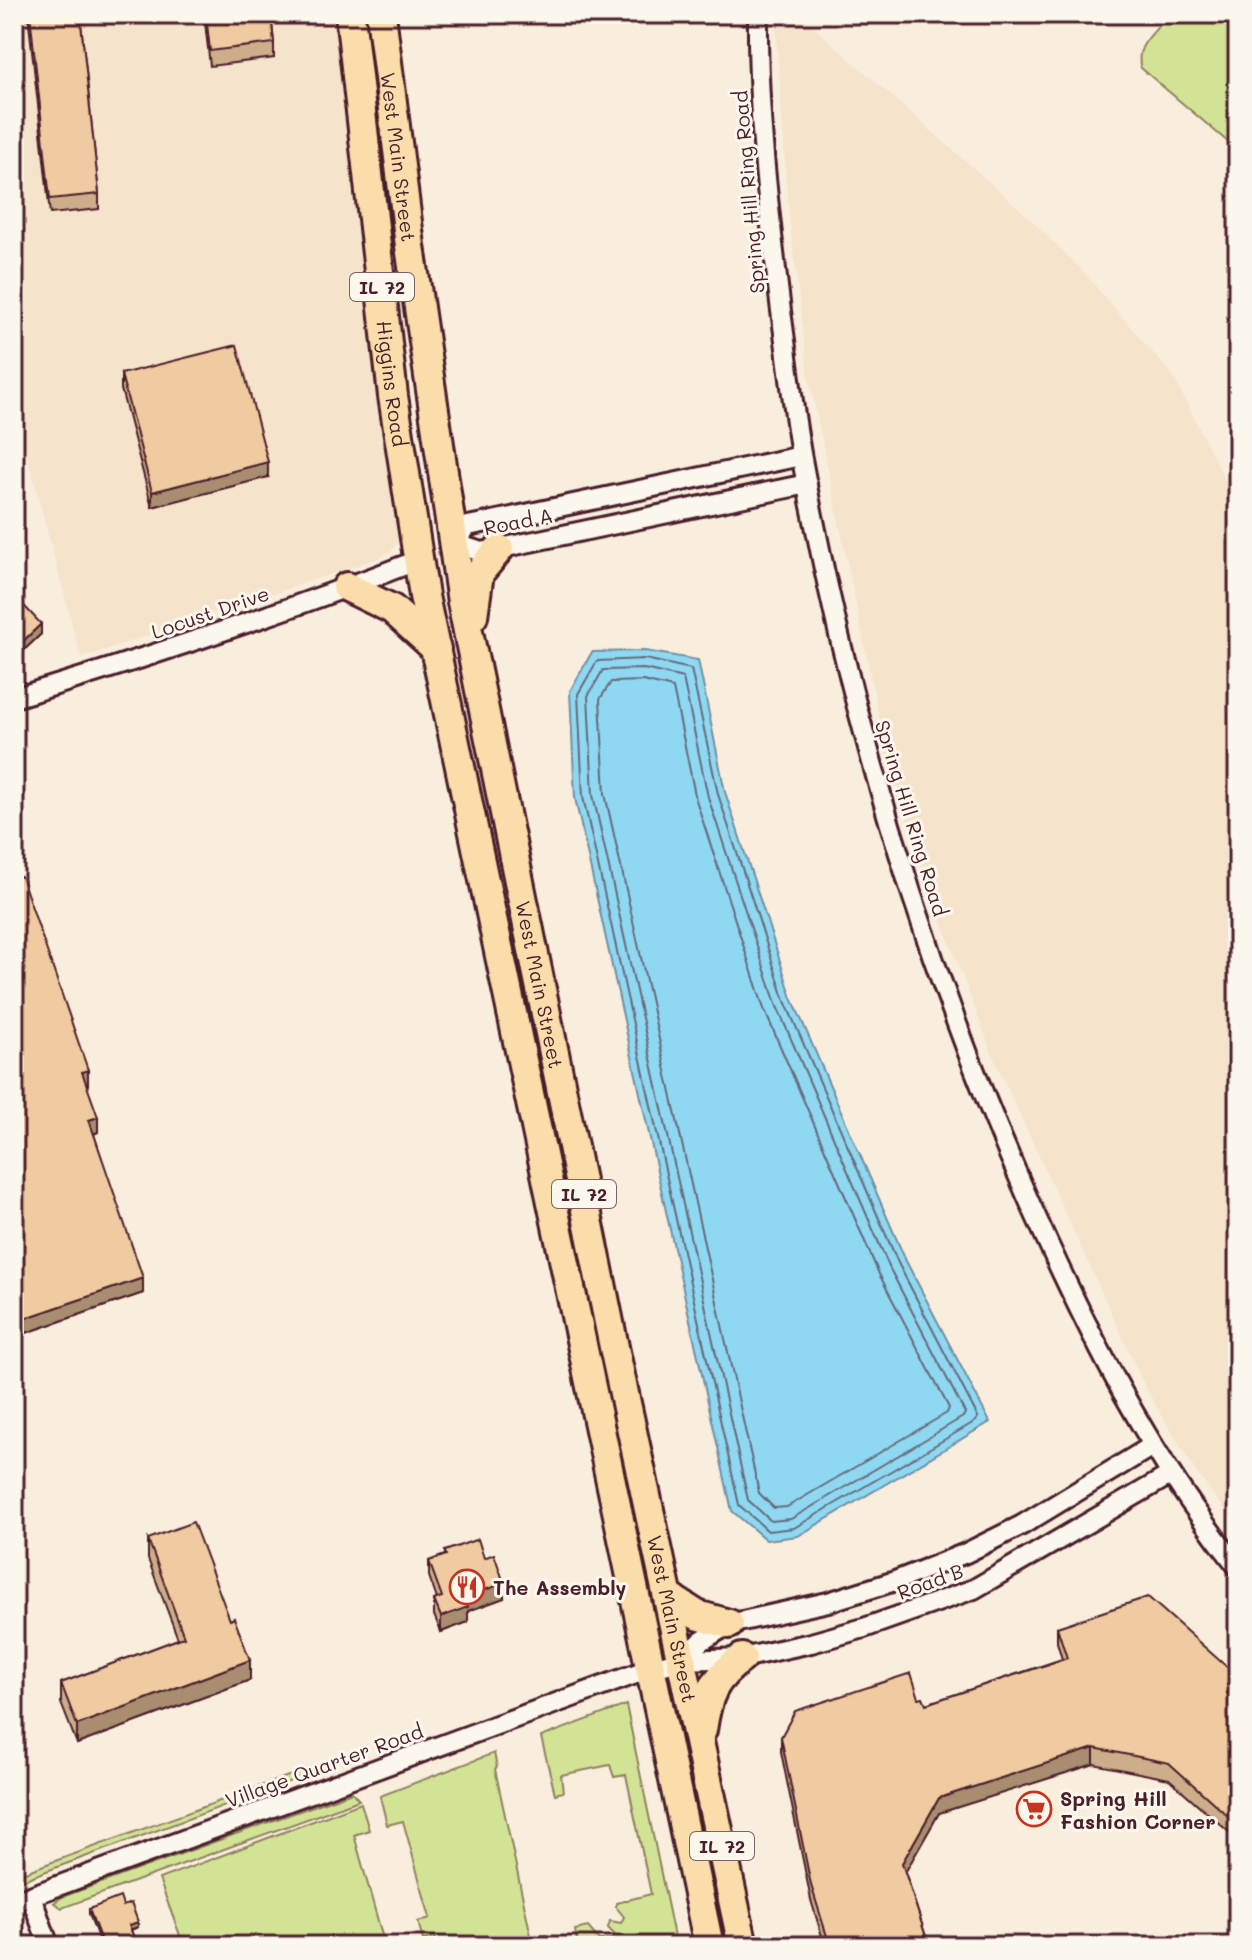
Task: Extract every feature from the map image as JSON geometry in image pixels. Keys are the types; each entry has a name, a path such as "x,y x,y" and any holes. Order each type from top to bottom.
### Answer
{"main road":[{"name":"Higgins Road","path":"350,14 393,396 418,560"},
{"name":"West Main Street","path":"381,14 410,246 469,641 615,1352 743,1946"},
{"path":"418,560 453,543"},
{"path":"469,641 479,573 499,549"},
{"name":"West Main Street","path":"418,560 709,1946"},
{"path":"347,587 392,609 436,649"},
{"path":"669,1597 697,1615 729,1624"},
{"path":"700,1747 709,1695 717,1679 742,1658"}],"street":[{"name":"Spring Hill Ring Road","path":"758,14 763,133 774,256 801,456 838,630 870,760 912,900 993,1118 1099,1351 1170,1475 1238,1567"},
{"name":"Road A","path":"801,456 468,526 453,543 482,552 807,484"},
{"name":"Locust Drive","path":"14,698 121,666 418,560"},
{"name":"Road B","path":"682,1660 702,1641 729,1624 828,1602 895,1581 966,1553 1022,1525 1152,1446"},
{"name":"Road B","path":"649,1669 682,1660 742,1658 864,1628 974,1589 1170,1475"},
{"name":"Village Quarter Road","path":"22,1899 649,1669"},
{"path":"22,1899 49,1946"}],"shaded area":[{"path":"14,14 337,14 400,530 399,541 392,551 81,658 14,406"},
{"path":"775,14 799,14 1023,212 1079,267 1173,376 1225,480 1238,469 1238,1527 1196,1472 1147,1391 995,1061 934,901 888,761 808,372 788,206"}],"green space":[{"path":"1180,14 1228,14 1238,23 1238,142 1229,143 1141,68 1140,54 1145,43 1163,21 1175,20"},
{"path":"626,1705 676,1946 578,1946 575,1930 588,1927 599,1940 612,1939 614,1934 608,1928 610,1921 621,1923 624,1917 616,1903 651,1894 626,1775 614,1777 610,1765 561,1775 563,1792 555,1794 541,1737"},
{"path":"494,1753 531,1936 547,1935 551,1946 438,1946 435,1937 423,1940 418,1922 430,1918 403,1821 387,1825 380,1796"},
{"path":"324,1763 318,1771 14,1883 14,1876"},
{"path":"352,1792 359,1800 62,1908 54,1903 62,1897"},
{"path":"361,1803 369,1830 354,1835 385,1946 184,1946 159,1879"}],"water":[{"path":"645,651 698,660 725,792 792,998 906,1261 990,1422 798,1536 766,1540 732,1511 575,798 570,691 592,652"}],"building":[{"path":"30,14 80,14 99,194 50,199"},
{"path":"206,14 271,14 274,43 210,51"},
{"path":"237,345 268,462 152,492 121,374"},
{"path":"14,595 41,624 21,643 14,635"},
{"path":"14,872 16,878 21,876 88,1070 82,1072 98,1117 89,1120 143,1278 17,1321 14,1313"},
{"path":"193,1522 230,1620 234,1618 250,1660 77,1725 61,1683 184,1637 148,1539"},
{"name":"The Assembly","path":"478,1539 484,1558 494,1554 504,1583 465,1597 468,1607 441,1617 434,1600 442,1597 429,1561 446,1555 445,1551"},
{"path":"1148,1597 1236,1675 1227,1685 1231,1689 1227,1693 1238,1703 1238,1825 1169,1763 1094,1748 939,1798 902,1863 929,1946 830,1946 811,1885 781,1737 795,1711 911,1673 919,1698 923,1697 926,1704 1067,1658 1057,1627"},
{"path":"120,1897 123,1906 131,1903 138,1922 129,1925 137,1946 103,1946 89,1909"}],"place":[{"name":"The Assembly","path":"467,1587"},
{"name":"Spring Hill Fashion Corner","path":"1034,1809"}]}
